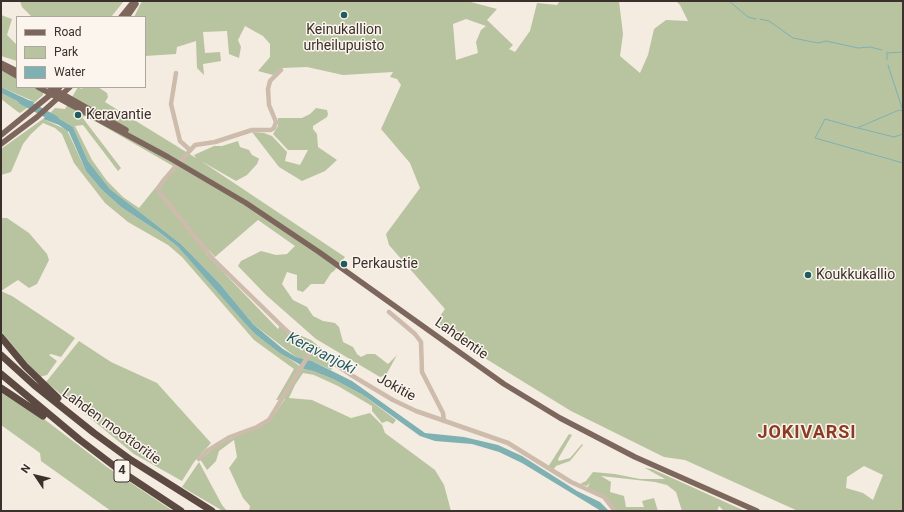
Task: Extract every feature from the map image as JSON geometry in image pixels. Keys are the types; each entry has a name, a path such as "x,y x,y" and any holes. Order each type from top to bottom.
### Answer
{"highway":[{"path":"1,337 25,366 64,404 68,413"},
{"name":"Lahden moottoritie","path":"1,355 68,413 131,460 212,511"},
{"name":"Lahden moottoritie","path":"1,374 80,440 122,472 181,511"},
{"path":"1,388 80,440"}],"main road":[{"path":"122,16 134,1"},
{"path":"128,16 137,1"},
{"path":"1,63 16,70"},
{"path":"1,67 16,75"},
{"name":"Lahdentie","path":"42,88 56,91 61,96 180,163 246,203 319,252 504,384 560,418 635,457 757,511"},
{"path":"1,144 37,117 69,88"},
{"path":"1,135 56,91"}],"street":[{"path":"180,163 190,150 196,146 215,142 252,130 271,130 274,128 276,122 269,105 268,89 270,81 280,70"},
{"path":"176,73 171,104 180,141 190,150"},
{"name":"Jokitie","path":"180,163 163,181 158,188 159,192 213,258 289,333 351,375 393,400 416,411 495,438 513,446 571,482 604,497 615,511"},
{"path":"389,312 415,334 421,342 422,372 443,413 444,421"},
{"path":"199,459 207,451 230,437 256,427 269,420 313,348"}],"green space":[{"path":"20,1 124,1 112,16 31,16 22,7"},
{"path":"142,1 467,1 497,9 487,20 513,45 509,49 515,52 530,31 537,3 557,5 560,1 619,1 623,34 620,56 640,73 648,55 654,29 666,20 688,21 680,5 676,1 903,1 903,511 798,511 685,460 664,457 571,411 483,357 440,325 438,319 445,309 389,245 386,234 420,188 410,163 381,129 401,85 397,79 390,77 393,72 343,75 307,67 282,68 273,75 258,71 270,57 270,44 263,36 245,26 238,40 241,47 239,58 229,54 227,31 203,32 205,53 220,52 221,61 203,64 204,75 197,68 196,41 177,47 176,54 146,56 146,16 134,16","holes":["466,19 486,26 481,30 476,42 478,53 456,60 453,24","864,466 883,475 873,500 863,493 846,488 847,477"]},
{"path":"1,15 12,19 7,35 16,44 16,61 1,56"},
{"path":"1,69 16,77 16,88 37,88 43,91 43,95 35,102 1,87"},
{"path":"77,88 100,88 107,93 108,97 105,102 196,158 194,155 214,146 222,146 238,141 240,147 249,150 252,155 259,159 257,164 247,175 236,181 201,161 345,257 331,273 324,284 311,284 303,292 297,290 297,275 287,272 282,284 293,300 307,307 313,316 323,321 335,323 339,327 343,342 353,347 357,354 361,357 367,354 375,354 388,364 397,355 386,375 380,377 316,339 266,295 238,266 241,261 261,251 276,255 287,254 295,246 258,220 215,257 209,250 206,254 278,329 281,323 290,331 311,340 337,361 331,370 312,361 296,357 253,324 220,284 181,244 110,189 88,161 73,127 50,113 55,108 65,109","holes":["86,116 173,166 139,208 123,197 107,181 92,160 75,126 83,125 118,171 121,168 82,117"]},
{"path":"1,93 21,103 27,108 20,113 18,112 1,99"},
{"path":"316,108 327,110 328,114 327,117 313,126 313,129 317,134 318,147 337,160 325,171 302,181 279,167 252,132 264,133 272,136 287,152 285,161 300,165 308,150 288,150 273,134 278,126 278,118 302,118 310,114"},
{"path":"43,119 67,130 86,171 102,190 121,207 159,232 178,247 255,334 304,369 333,379 363,395 396,420 393,424 387,421 382,423 372,411 372,406 338,386 314,375 303,373 289,398 312,400 351,418 370,413 382,425 385,433 435,470 444,485 451,511 249,511 250,506 243,498 229,468 237,457 234,440 219,451 216,461 207,470 200,459 220,444 270,421 285,399 276,400 294,369 254,340 182,257 168,245 128,222 105,203 74,163 62,134 55,128 43,123 23,144 11,172 1,175 1,149"},
{"path":"1,218 7,218 29,233 47,254 49,260 37,284 29,288 18,280 1,291"},
{"path":"1,291 12,296 75,338 61,357 51,354 49,355 57,361 47,375 40,377 1,331"},
{"path":"79,341 111,362 157,383 211,443 194,462 182,481 134,454 46,382"},
{"path":"1,390 40,416 107,467 173,511 111,511 41,461 40,453 1,425"},
{"path":"569,434 572,435 558,459 559,461 570,458 582,444 583,445 570,461 556,466 553,470 548,467"},
{"path":"199,462 222,505 227,511 223,511 182,487"},
{"path":"645,468 652,469 745,511 724,511 719,506 717,511 682,511 676,492 667,485 655,482 601,476 611,482 610,492 624,496 626,507 644,507 642,501 654,498 658,511 615,511 604,497 587,489 590,482 587,486 580,484 586,481 593,472 615,474 640,479 665,479"}],"water":[{"path":"1,87 35,102 27,108 21,103 1,93"},
{"path":"50,113 73,127 88,161 110,189 181,244 220,284 253,324 283,349 296,357 312,361 352,381 425,433 464,437 498,445 522,456 577,491 600,502 609,511 601,511 522,463 499,452 472,444 435,441 420,436 363,395 333,379 304,369 299,364 280,353 255,334 178,247 159,232 121,207 102,190 86,171 69,132 59,125 43,119"}],"waterway":[{"path":"729,1 748,17 756,19"},
{"path":"760,19 769,21 793,38 818,43 826,41 858,48 870,47 882,50"},
{"path":"887,52 887,60"},
{"path":"888,53 903,52"},
{"path":"888,65 903,111 899,110 857,128 825,119 815,138 903,163"},
{"name":"Keravanjoki","path":"22,101 55,119"},
{"path":"858,128 894,137 903,134"}],"place":[{"name":"Keinukallion urheilupuisto","path":"344,15"},
{"name":"Keravantie","path":"78,115"},
{"name":"Perkaustie","path":"344,264"},
{"name":"Koukkukallio","path":"808,275"}],"district":[{"name":"JOKIVARSI","path":"807,433"}]}
